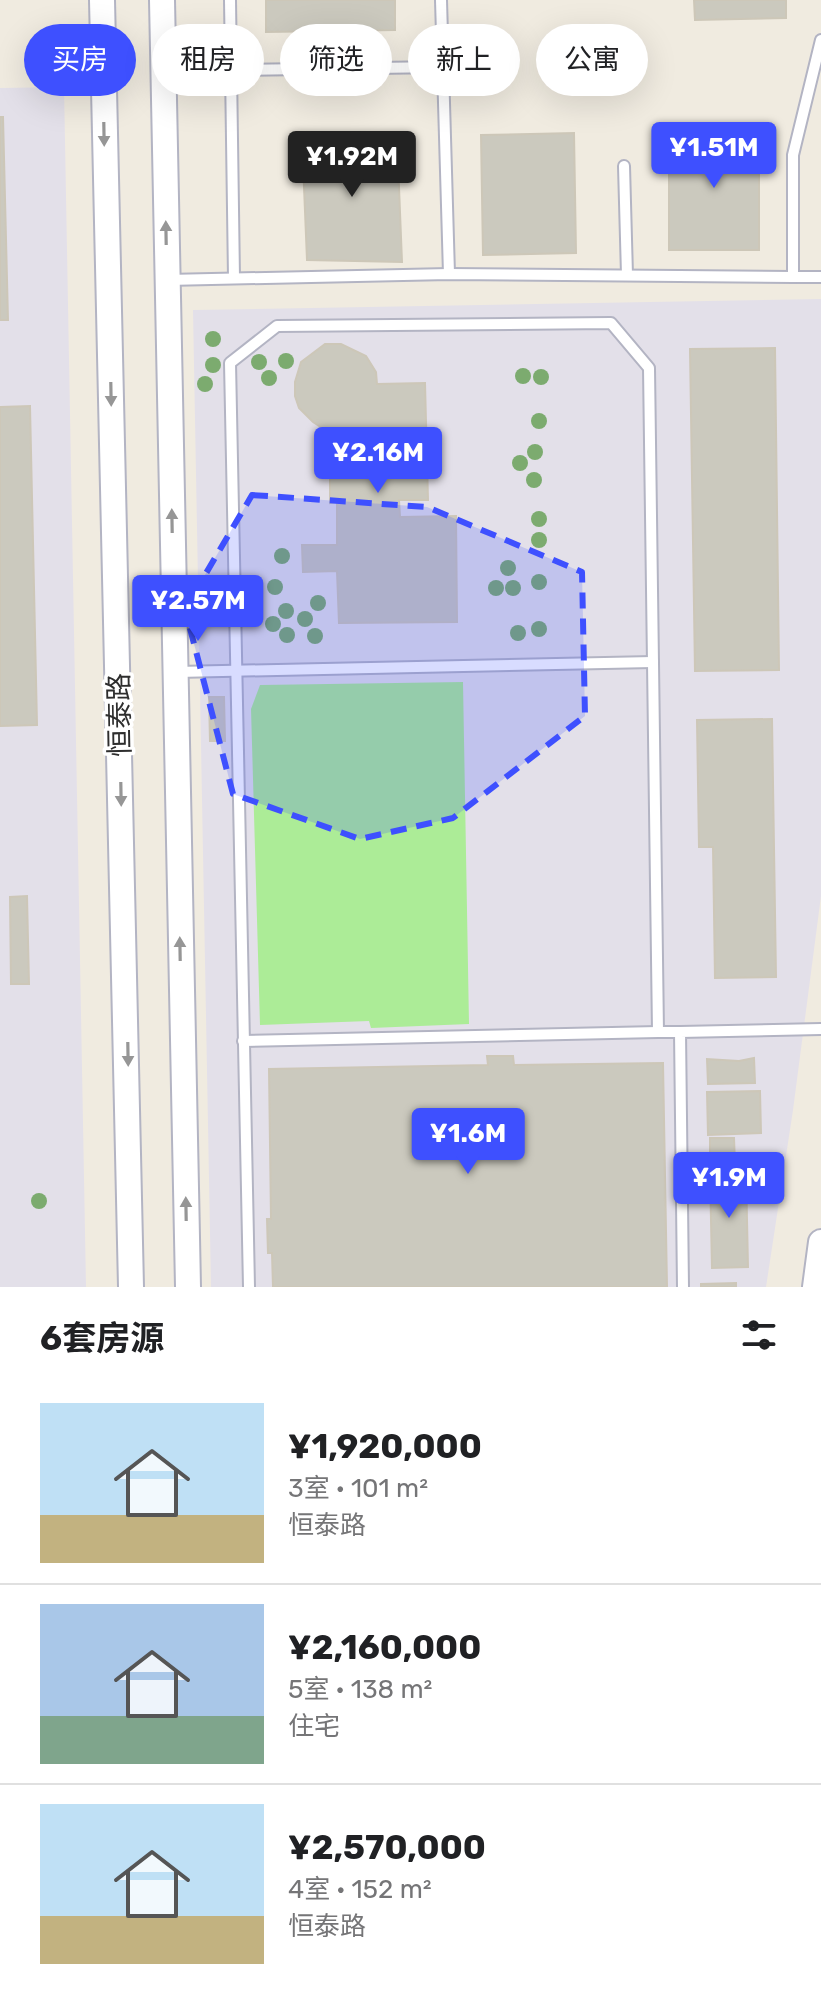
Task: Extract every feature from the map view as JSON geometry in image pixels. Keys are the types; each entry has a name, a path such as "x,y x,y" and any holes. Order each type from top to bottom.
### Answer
{"street":[{"name":"恒泰路","path":"102,0 131,1287"},
{"name":"恒泰路","path":"162,0 188,1287"},
{"path":"815,1287 821,1242"}],"lane":[{"path":"230,0 230,24"},
{"path":"441,0 442,24"},
{"path":"793,277 793,155 821,40"},
{"path":"264,70 408,67"},
{"path":"231,96 234,278"},
{"path":"444,96 449,274"},
{"path":"624,166 627,275"},
{"path":"167,280 449,274 821,277"},
{"path":"249,1287 230,363 277,326 611,323 649,368 658,1032"},
{"path":"175,672 653,662"},
{"path":"243,1041 821,1029"},
{"path":"680,1032 683,1287"}],"highlighted area":[{"path":"252,495 427,507 582,572 585,716 453,818 360,839 233,794 185,609"}],"shaded area":[{"path":"0,88 24,88 24,96 64,96 86,1287 0,1287"},
{"path":"821,299 821,896 766,1287 211,1287 193,310"}],"green space":[{"path":"463,682 469,1024 371,1028 369,1021 260,1025 251,709 260,685"}],"building":[{"path":"266,0 395,0 395,30 392,30 392,24 280,24 280,32 266,32"},
{"path":"694,0 786,0 786,18 695,20"},
{"path":"0,117 3,117 8,320 0,320"},
{"path":"669,130 759,130 759,250 669,250"},
{"path":"574,133 576,253 483,255 481,135"},
{"path":"397,137 402,262 307,260 302,138"},
{"path":"325,344 341,344 366,356 376,372 377,384 425,383 428,500 399,500 400,517 456,516 457,622 339,623 337,571 303,572 302,545 337,545 337,502 330,503 330,466 335,467 335,430 324,429 313,422 299,408 295,396 295,382 301,362"},
{"path":"775,348 779,670 695,671 690,349"},
{"path":"30,406 37,725 0,726 0,407"},
{"path":"209,697 224,697 225,741 210,741"},
{"path":"772,719 776,977 715,978 713,847 699,847 697,720"},
{"path":"27,896 29,984 11,984 10,897"},
{"path":"487,1056 513,1056 514,1065 663,1063 667,1287 273,1287 267,1219 271,1219 269,1069 488,1065"},
{"path":"754,1058 755,1083 708,1084 707,1059 739,1061"},
{"path":"760,1091 761,1133 708,1135 707,1092"},
{"path":"710,1138 734,1138 735,1164 710,1164"},
{"path":"710,1172 746,1172 748,1267 712,1268"},
{"path":"736,1283 736,1287 701,1287 701,1284"}]}
